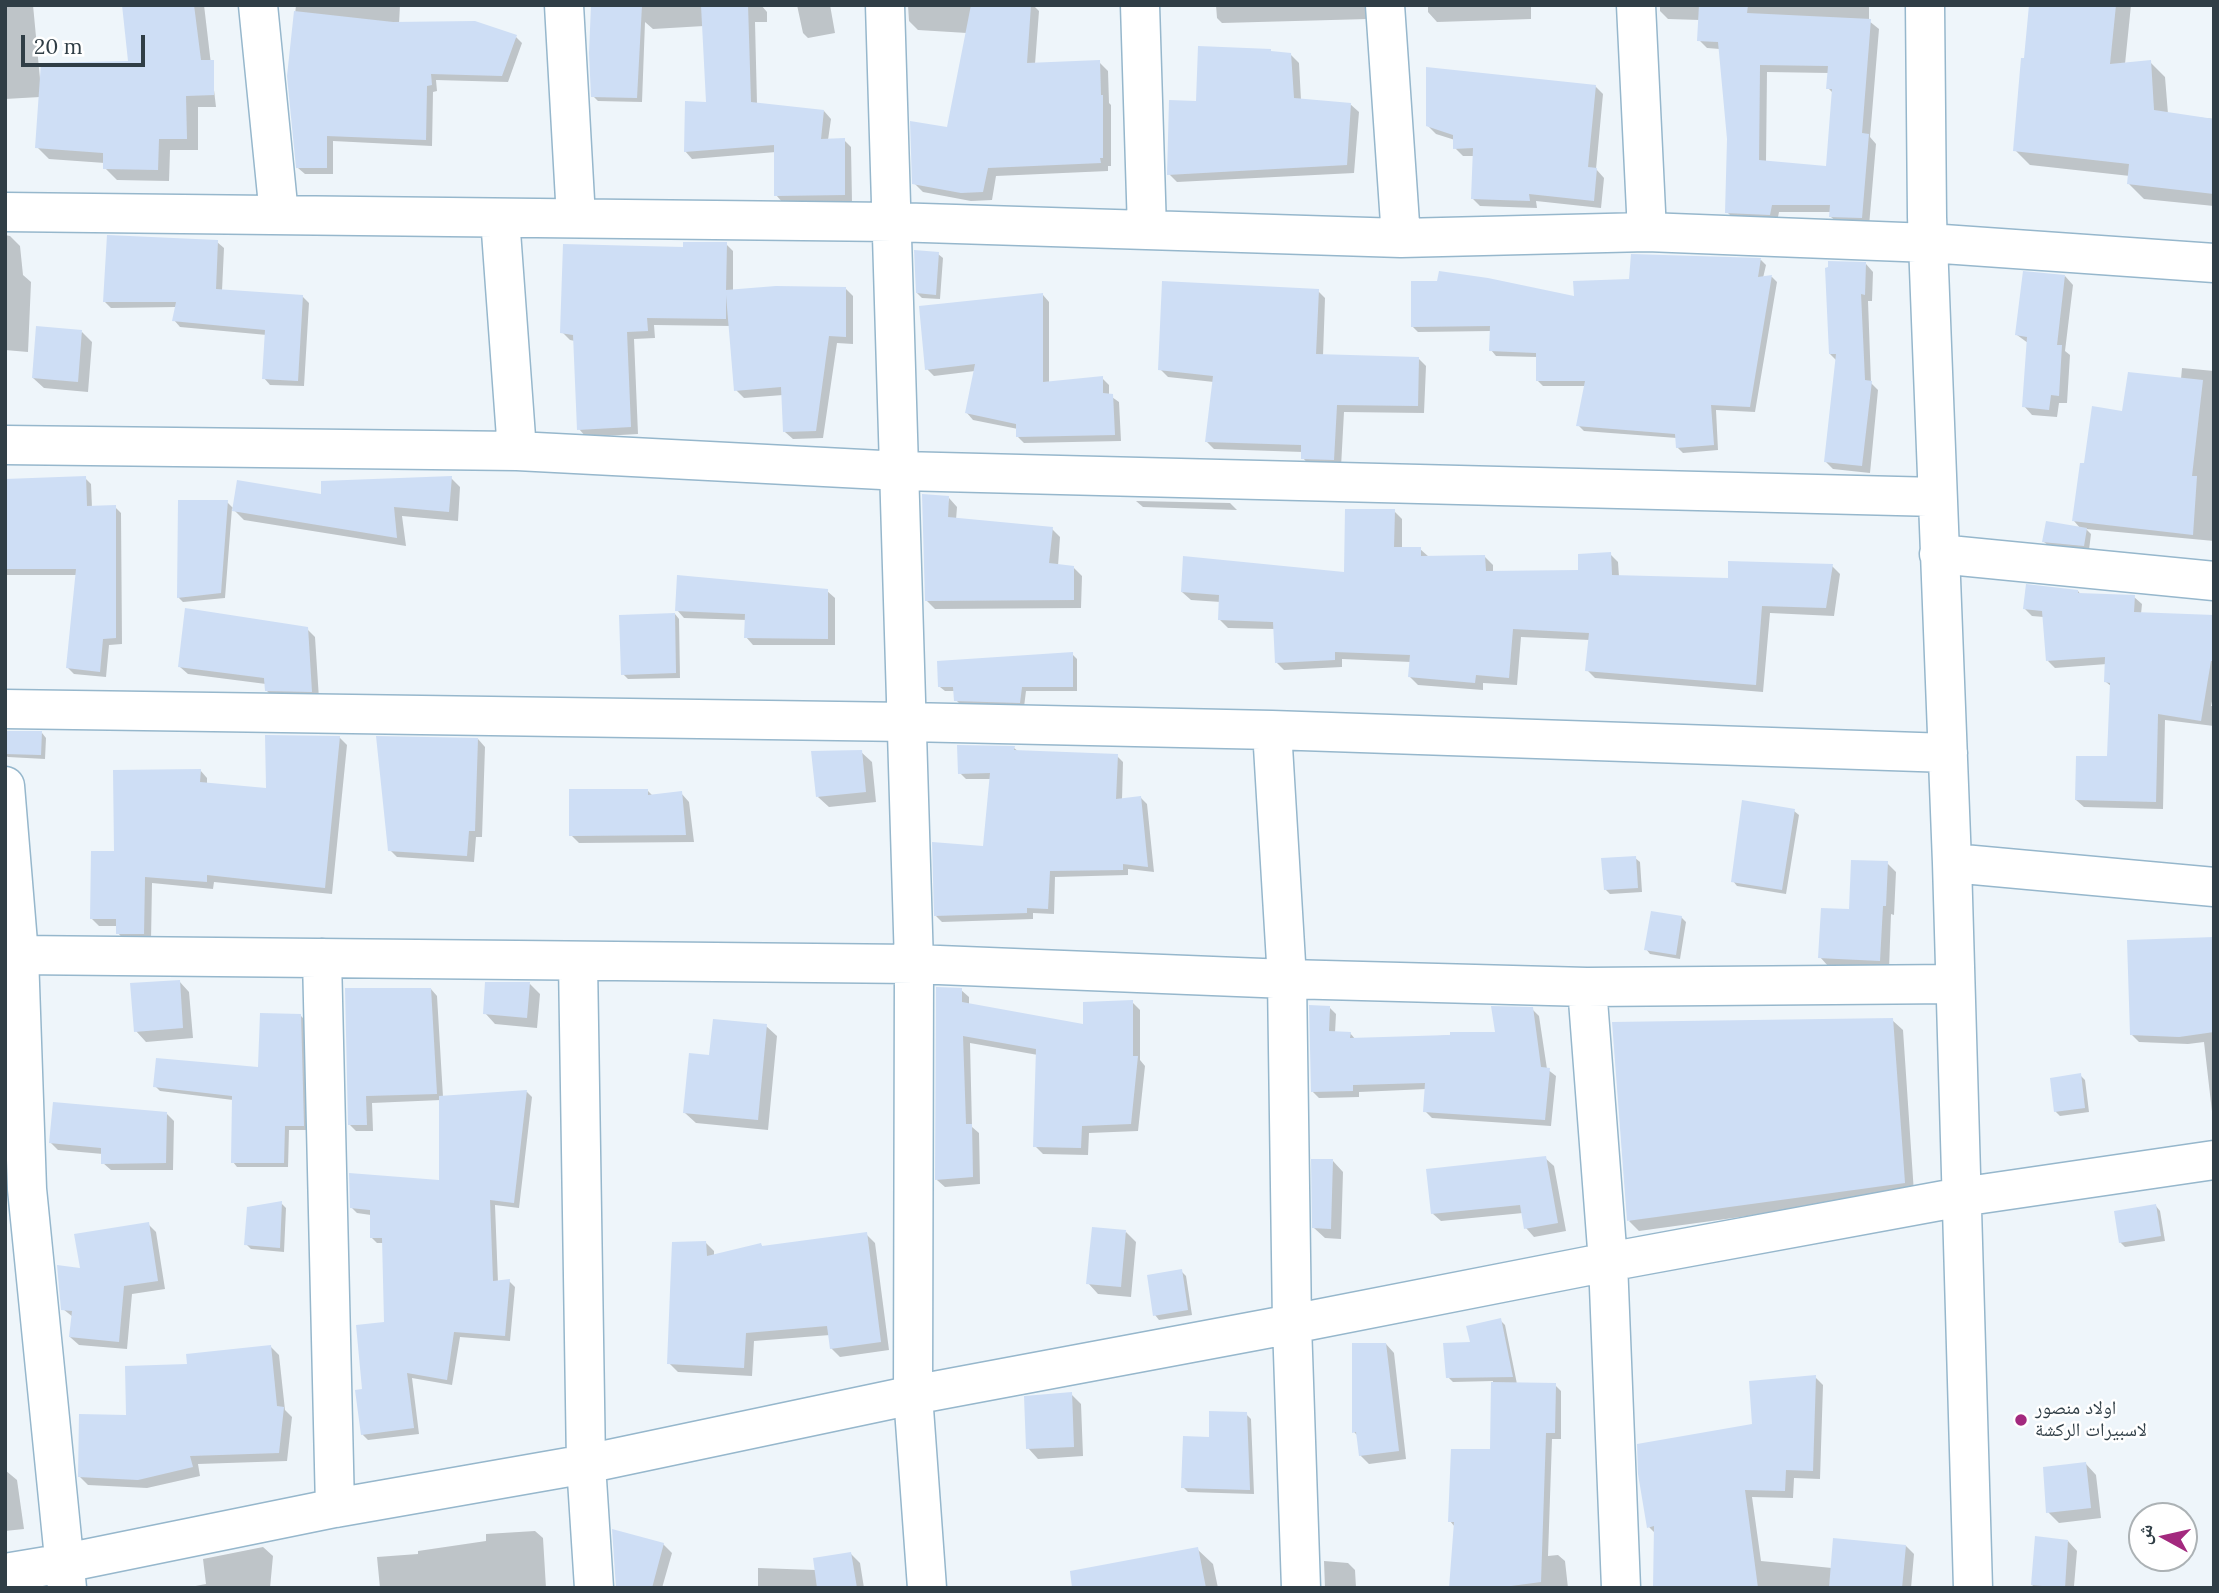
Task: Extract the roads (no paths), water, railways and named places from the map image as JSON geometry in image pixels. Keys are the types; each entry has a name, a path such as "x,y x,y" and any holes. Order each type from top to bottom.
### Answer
{"street":[{"path":"258,5 279,215"},
{"path":"564,5 576,219"},
{"path":"885,5 914,964 913,1395 927,1588"},
{"path":"1140,5 1147,230"},
{"path":"1385,5 1401,238"},
{"path":"1636,5 1647,232"},
{"path":"1926,5 1929,243 1952,863 1973,1588"},
{"path":"5,212 892,222 1401,238 1647,232 1929,243 2214,263"},
{"path":"500,218 517,451"},
{"path":"5,445 517,451 901,471 1937,497"},
{"path":"1939,554 2214,581"},
{"path":"5,709 1272,730 1948,753"},
{"path":"1272,730 1287,979 1292,1324 1301,1588"},
{"path":"5,787 19,955 16,1189 66,1575"},
{"path":"1952,863 2214,887"},
{"path":"19,955 914,964 1287,979 1587,987 1955,984"},
{"path":"322,958 335,1508"},
{"path":"578,962 586,1464 594,1588"},
{"path":"1587,987 1608,1262 1621,1588"},
{"path":"5,1573 66,1575 335,1508 586,1464 913,1395 1961,1197 2214,1160"}],"place":[{"name":"اولاد منصور لاسبيرات الركشة","path":"2021,1420"}]}
